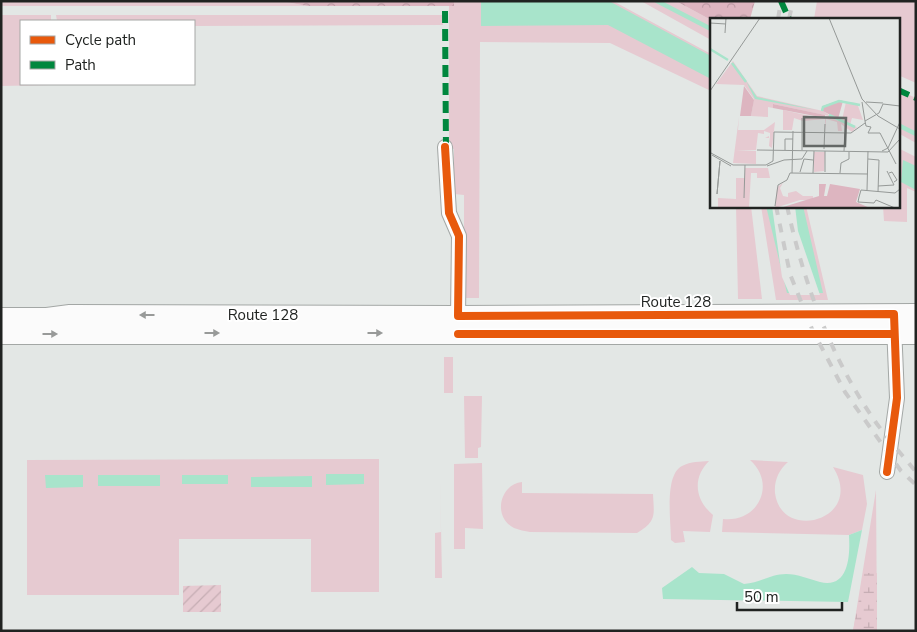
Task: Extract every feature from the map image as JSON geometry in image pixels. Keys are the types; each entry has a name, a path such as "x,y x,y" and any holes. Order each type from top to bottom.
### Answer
{"main road":[{"name":"Route 128","path":"1,318 48,318 70,315 916,314"},
{"name":"Route 128","path":"1,334 916,334"}],"street":[{"path":"445,147 449,214 459,236 458,316"},
{"path":"887,472 897,398 894,314"}],"green space":[{"path":"1,1 281,1 307,6 1,6"},
{"path":"281,1 454,1 454,6 307,6"},
{"path":"454,1 613,1 710,53 710,91 610,43 480,42 479,298 464,298 464,195 454,194 454,149 449,148 449,6 453,6"},
{"path":"641,1 676,1 710,19 710,39"},
{"path":"676,1 755,1 750,18 710,19"},
{"path":"817,1 916,1 916,83 900,76 900,18 814,18"},
{"path":"1,15 51,15 51,20 20,20 20,85 51,85 1,86"},
{"path":"56,15 442,15 443,25 195,26 195,20 57,20"},
{"path":"900,91 916,98 916,143 900,134"},
{"path":"900,149 916,157 916,192 907,188 907,222 884,221 883,208 900,208"},
{"path":"736,208 751,208 762,299 738,299"},
{"path":"761,208 806,208 828,300 776,300"},
{"path":"444,357 453,357 453,393 444,393"},
{"path":"464,396 482,396 481,447 478,448 478,458 465,458"},
{"path":"379,459 379,592 311,592 311,539 179,539 179,595 27,595 27,460"},
{"path":"750,460 788,462 778,476 775,484 775,493 781,508 791,517 805,521 819,519 831,512 839,500 840,485 833,467 863,475 867,504 862,530 849,535 722,532 723,519 735,519 746,515 760,500 763,490 762,480 758,470"},
{"path":"709,461 700,474 698,489 702,503 713,515 710,532 683,531 685,542 675,543 671,540 670,500 676,471 685,464"},
{"path":"482,463 483,529 465,528 465,549 454,549 454,464"},
{"path":"440,475 442,578 435,578 435,533 441,532"},
{"path":"522,482 522,493 653,494 653,517 648,525 637,533 530,532 520,530 507,523 501,509 504,495 508,488"},
{"path":"876,490 877,631 853,631"},
{"path":"864,573 877,573 877,631 853,631"},
{"path":"221,585 221,612 183,612 183,586"}],"shaded area":[{"path":"481,1 609,1 710,55 710,78 608,25 481,26"},
{"path":"903,160 916,166 916,190 901,182"},
{"path":"766,208 803,208 823,293 787,293"},
{"path":"326,474 364,474 364,484 326,485"},
{"path":"45,475 83,475 83,487 46,488"},
{"path":"98,475 160,475 160,486 98,486"},
{"path":"182,475 228,475 228,484 182,484"},
{"path":"312,476 312,487 251,487 251,477"},
{"path":"862,530 848,602 663,599 662,588 692,567 699,573 724,574 744,584 775,575 786,574 830,583 843,575 846,568 849,535"}],"pier":[{"path":"772,208 795,208 798,231 820,295 790,295 782,277"}],"waterway":[{"path":"657,1 710,28"},
{"path":"900,126 916,134"}],"railway":[{"path":"778,18 781,1"},
{"path":"789,18 793,1"},
{"path":"776,208 790,274 812,329 845,392 901,471 916,485"},
{"path":"787,208 811,292 833,347 846,373 877,424 916,472"}],"marked path":[{"path":"781,1 789,18"},
{"path":"445,11 446,151"},
{"path":"900,91 916,98"}],"cycle path":[{"path":"445,147 449,213 459,236 458,316 894,314 897,398 887,472"},
{"path":"458,334 894,334"}]}
